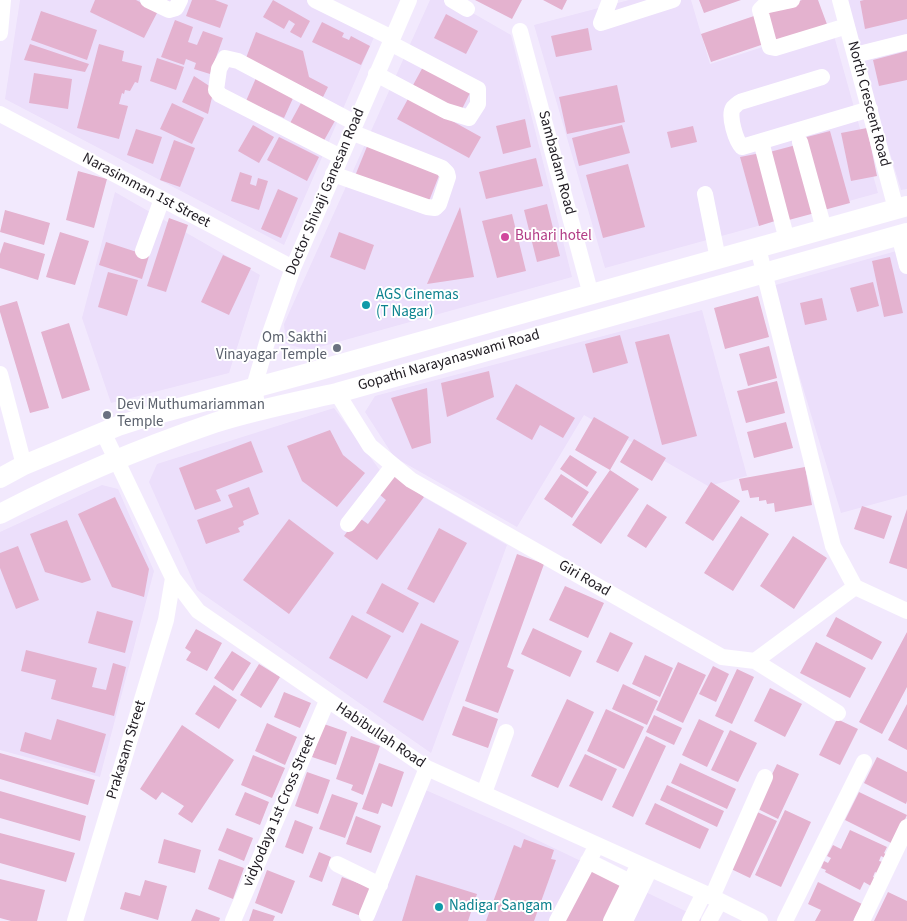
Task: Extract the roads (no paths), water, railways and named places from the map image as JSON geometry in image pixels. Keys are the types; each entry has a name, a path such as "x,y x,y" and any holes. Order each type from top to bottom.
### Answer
{"main road":[{"name":"Gopathi Narayanaswami Road","path":"0,478 24,465 103,432 146,417 902,208"},
{"name":"Gopathi Narayanaswami Road","path":"0,514 26,500 116,460 215,423 258,410 336,392 903,234"}],"street":[{"path":"0,33 3,0"},
{"path":"148,0 169,10 176,8 180,0"},
{"path":"315,0 478,89 478,104 469,118 446,112 376,74"},
{"name":"Doctor Shivaji Ganesan Road","path":"254,388 268,339 293,268 409,0"},
{"path":"452,0 467,9"},
{"path":"610,0 601,23 673,0"},
{"path":"792,0 764,6 760,10 770,47 775,48 847,26"},
{"name":"North Crescent Road","path":"840,0 870,109 902,208"},
{"name":"Sambadam Road","path":"520,31 591,295"},
{"path":"856,55 907,42"},
{"path":"333,174 435,208 439,204 448,177 442,168 353,128 238,61 226,58 219,69 216,90 220,95 341,157"},
{"path":"822,77 740,102 734,107 731,115 737,142 742,147 870,109"},
{"name":"Narasimman 1st Street","path":"0,114 293,268"},
{"path":"800,142 824,229"},
{"path":"763,149 787,240"},
{"path":"705,194 718,259"},
{"path":"143,252 162,199"},
{"path":"903,234 907,266"},
{"path":"758,248 833,546 856,587 907,612"},
{"path":"0,374 24,465"},
{"path":"254,388 258,410"},
{"name":"Giri Road","path":"336,392 370,446 410,480 722,657 755,661"},
{"name":"Habibullah Road","path":"103,432 173,578 198,611 427,768 712,897 760,921"},
{"path":"348,524 394,466"},
{"name":"Prakasam Street","path":"75,921 166,620 173,578"},
{"path":"838,713 755,661 856,587"},
{"name":"vidyodaya 1st Cross Street","path":"233,921 327,701"},
{"path":"484,794 506,732"},
{"path":"785,921 864,762"},
{"path":"367,915 427,768"},
{"path":"709,921 712,897 765,778"},
{"path":"862,921 907,827"},
{"path":"557,921 597,845"},
{"path":"588,861 630,882"},
{"path":"337,864 380,885"},
{"path":"611,921 630,882 644,866"},
{"path":"624,921 644,866"},
{"path":"690,921 712,897"}],"place":[{"name":"Buhari hotel","path":"505,237"},
{"name":"AGS Cinemas (T Nagar)","path":"366,305"},
{"name":"Om Sakthi Vinayagar Temple","path":"337,348"},
{"name":"Devi Muthumariamman Temple","path":"107,415"},
{"name":"Nadigar Sangam","path":"439,907"}]}
